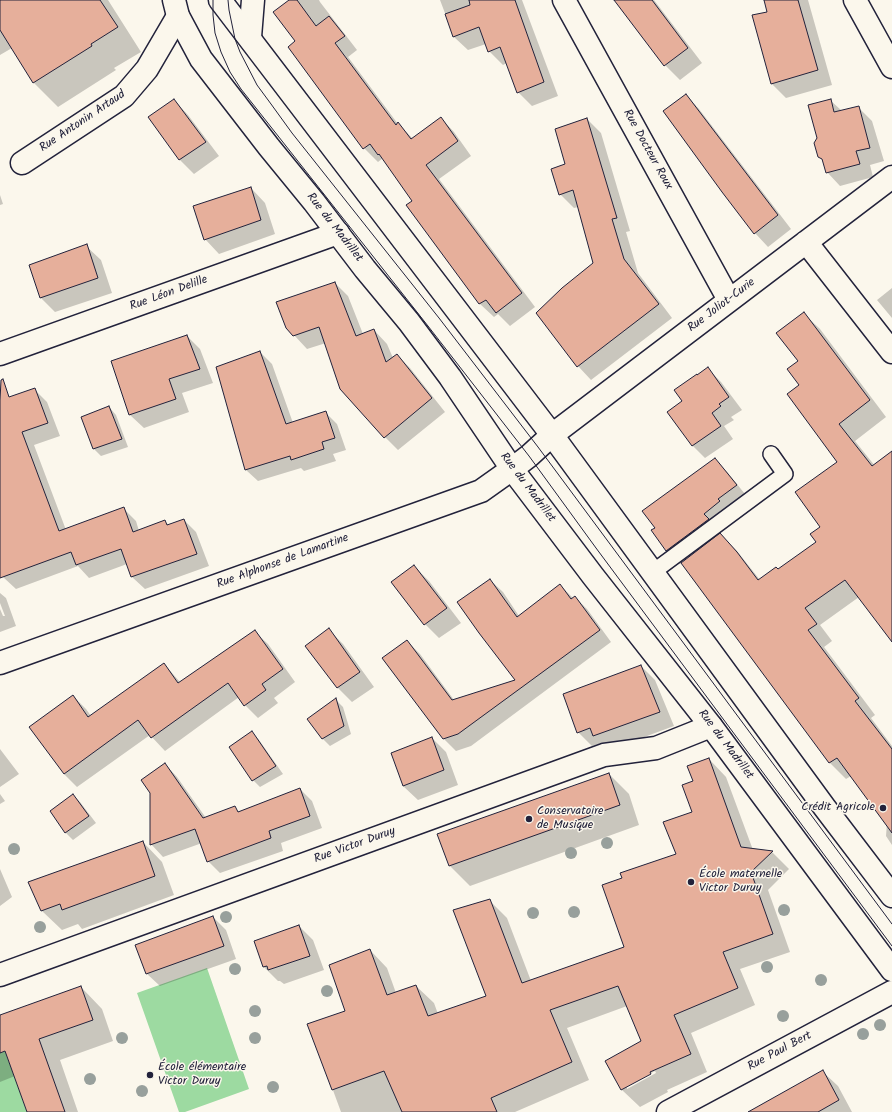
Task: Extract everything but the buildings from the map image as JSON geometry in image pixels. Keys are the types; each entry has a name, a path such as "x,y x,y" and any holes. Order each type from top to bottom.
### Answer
{"street":[{"path":"220,0 552,435 825,808 892,896"},
{"path":"250,38 253,0"},
{"name":"Rue Docteur Roux","path":"564,0 729,300"},
{"path":"855,0 892,67"},
{"name":"Rue Antonin Artaud","path":"22,163 124,96 147,69 176,8"},
{"name":"Rue du Madrillet","path":"176,8 201,59 423,340 450,377 512,469 593,576 711,726 892,970"},
{"name":"Rue Joliot-Curie","path":"552,435 892,177"},
{"name":"Rue Léon Delille","path":"0,354 338,233"},
{"path":"806,242 892,352"},
{"name":"Rue Alphonse de Lamartine","path":"0,663 481,491 529,456 552,435"},
{"name":"Rue Victor Duruy","path":"0,975 604,754 656,748 711,726"},
{"name":"Rue Paul Bert","path":"668,1112 892,992"}],"lane":[{"path":"653,572 785,474 772,454"}],"green space":[{"path":"207,968 249,1089 185,1112 179,1112 137,993"},
{"path":"5,1051 27,1112 0,1112 0,1053"}],"tram line":[{"path":"213,0 215,33 221,52 230,72 241,89 529,456 892,946"},
{"path":"228,0 235,39 257,85 292,133 439,318 538,447 892,924"}],"place":[{"name":"Crédit Agricole","path":"883,808"},
{"name":"Conservatoire de Musique","path":"529,819"},
{"name":"École maternelle Victor Duruy","path":"691,882"},
{"name":"École élémentaire Victor Duruy","path":"150,1075"}]}
